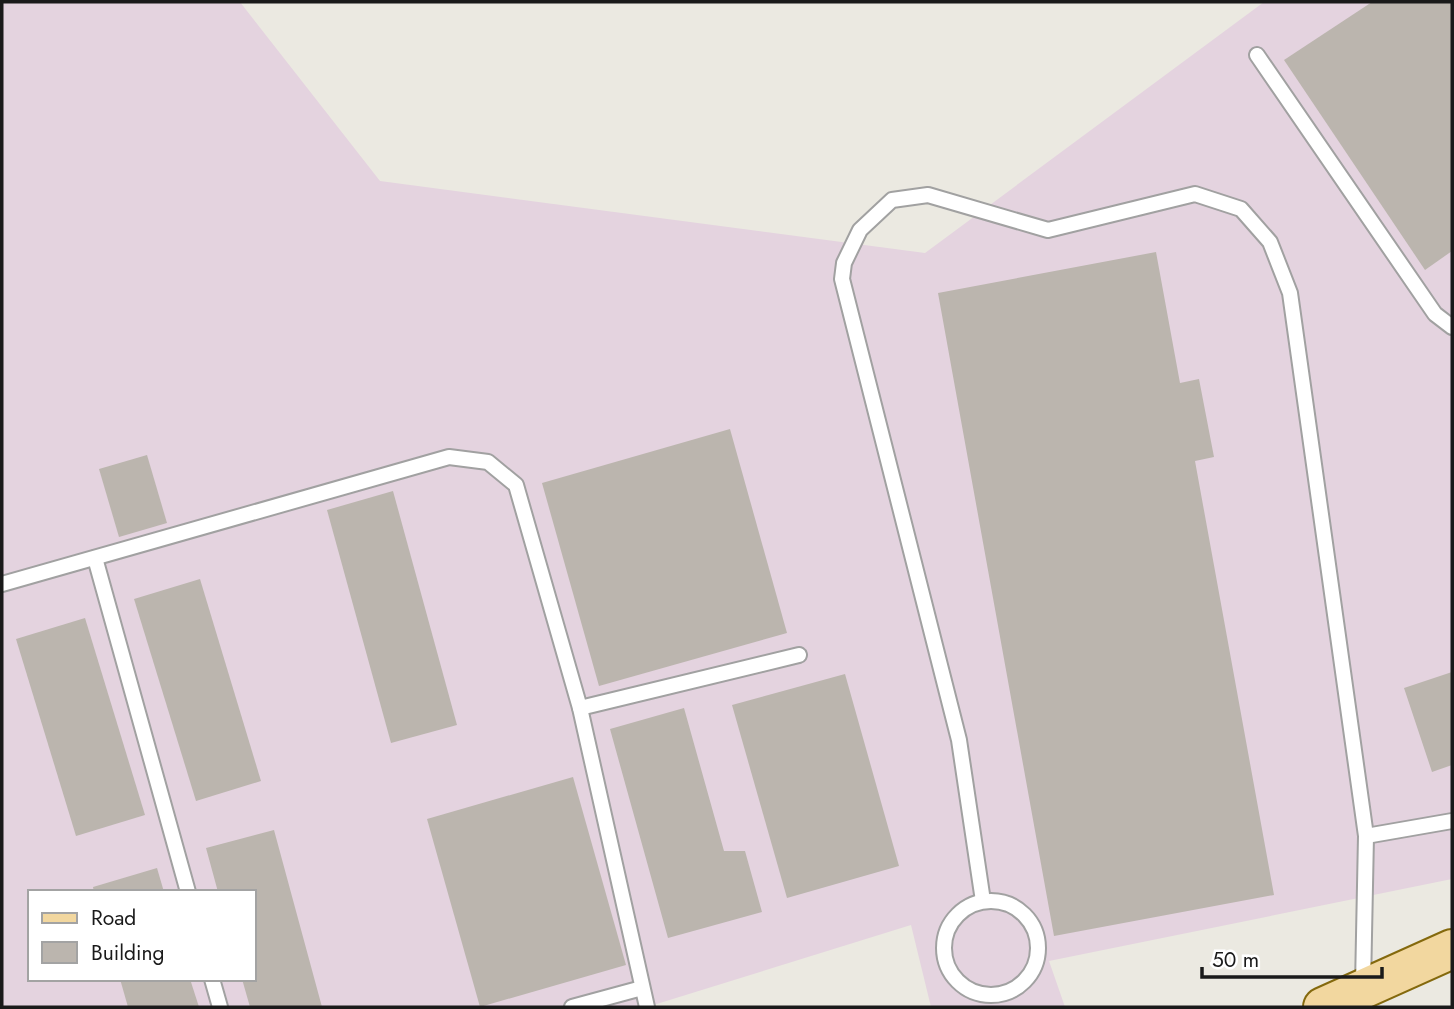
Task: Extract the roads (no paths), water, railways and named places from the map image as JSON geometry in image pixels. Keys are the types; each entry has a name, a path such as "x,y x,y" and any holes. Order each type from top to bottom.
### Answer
{"main road":[{"path":"1323,1007 1452,949"}],"lane":[{"path":"1257,55 1435,314 1452,327"},
{"path":"983,901 958,740 842,279 844,263 860,230 892,200 928,195 1048,230 1195,194 1241,209 1270,242 1290,293 1366,836 1363,991"},
{"path":"2,584 449,457 488,462 516,485 580,708 647,1007"},
{"path":"95,558 187,890"},
{"path":"580,708 799,655"},
{"path":"1366,836 1452,821"},
{"path":"983,901 1007,903 1018,910 1028,917 1038,939 1036,964 1022,984 999,995 975,993 954,979 944,956 946,932 960,911 983,901"},
{"path":"213,981 220,1007"},
{"path":"572,1007 642,988"}]}
